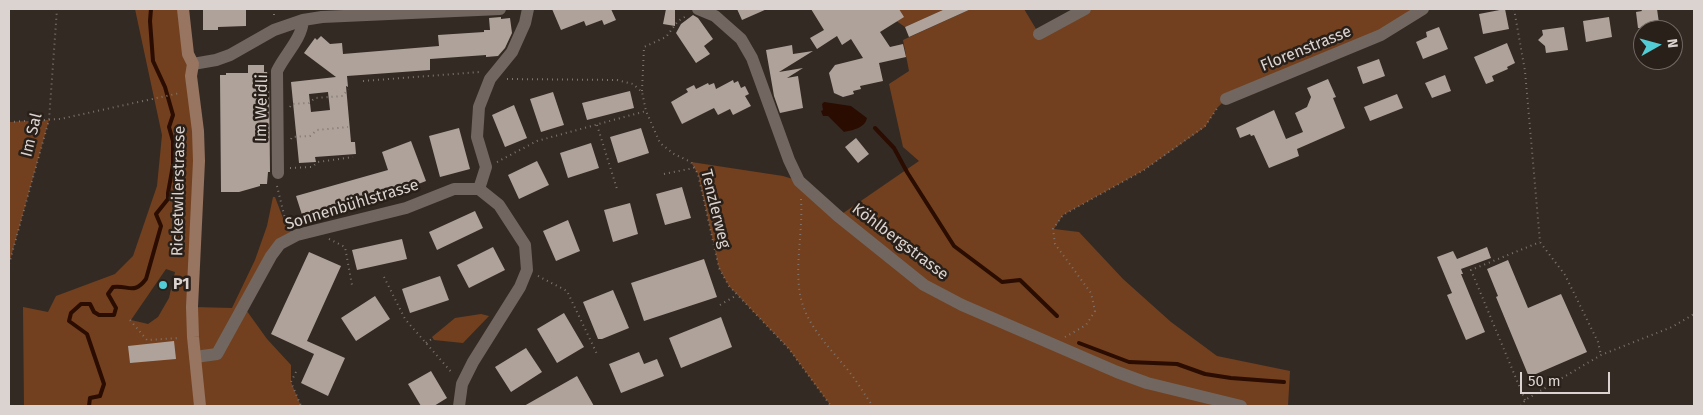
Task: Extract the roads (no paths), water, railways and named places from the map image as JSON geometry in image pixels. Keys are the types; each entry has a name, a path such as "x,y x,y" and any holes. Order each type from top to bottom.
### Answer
{"street":[{"name":"Ricketwilerstrasse","path":"183,9 188,54 193,64 191,76 198,131 199,161 194,247 193,337 200,406"},
{"path":"193,64 216,60 230,55 274,30 303,20 322,17 500,9"},
{"path":"459,406 462,384 472,362 520,286 527,270 525,245 499,205 479,189 486,167 477,136 479,107 493,75 512,52 525,23 528,9"},
{"name":"Köhlbergstrasse","path":"698,9 715,16 741,39 752,58 789,160 799,181 838,216 924,285 962,305 1147,383 1241,406"},
{"path":"1039,34 1085,9"},
{"name":"Florenstrasse","path":"1226,100 1381,35 1423,9"},
{"name":"Im Weidli","path":"278,170 278,71 284,58 302,31 303,20"},
{"name":"Sonnenbühlstrasse","path":"195,358 217,354 271,256 280,244 297,235 311,231 406,208 454,189 479,189"}],"waterway":[{"path":"89,406 90,398 100,396 104,384 87,334 69,321 71,313 81,304 90,304 94,312 99,315 114,315 116,308 108,294 113,287 135,288 142,284 146,279 161,226 156,214 168,199 173,165 173,141 169,127 173,115 165,87 153,61 151,9"},
{"path":"875,128 894,148 954,246 1002,282 1020,280 1057,316"},
{"path":"1079,343 1129,362 1177,364 1205,374 1284,382"}],"place":[{"name":"P1","path":"163,285"}]}
